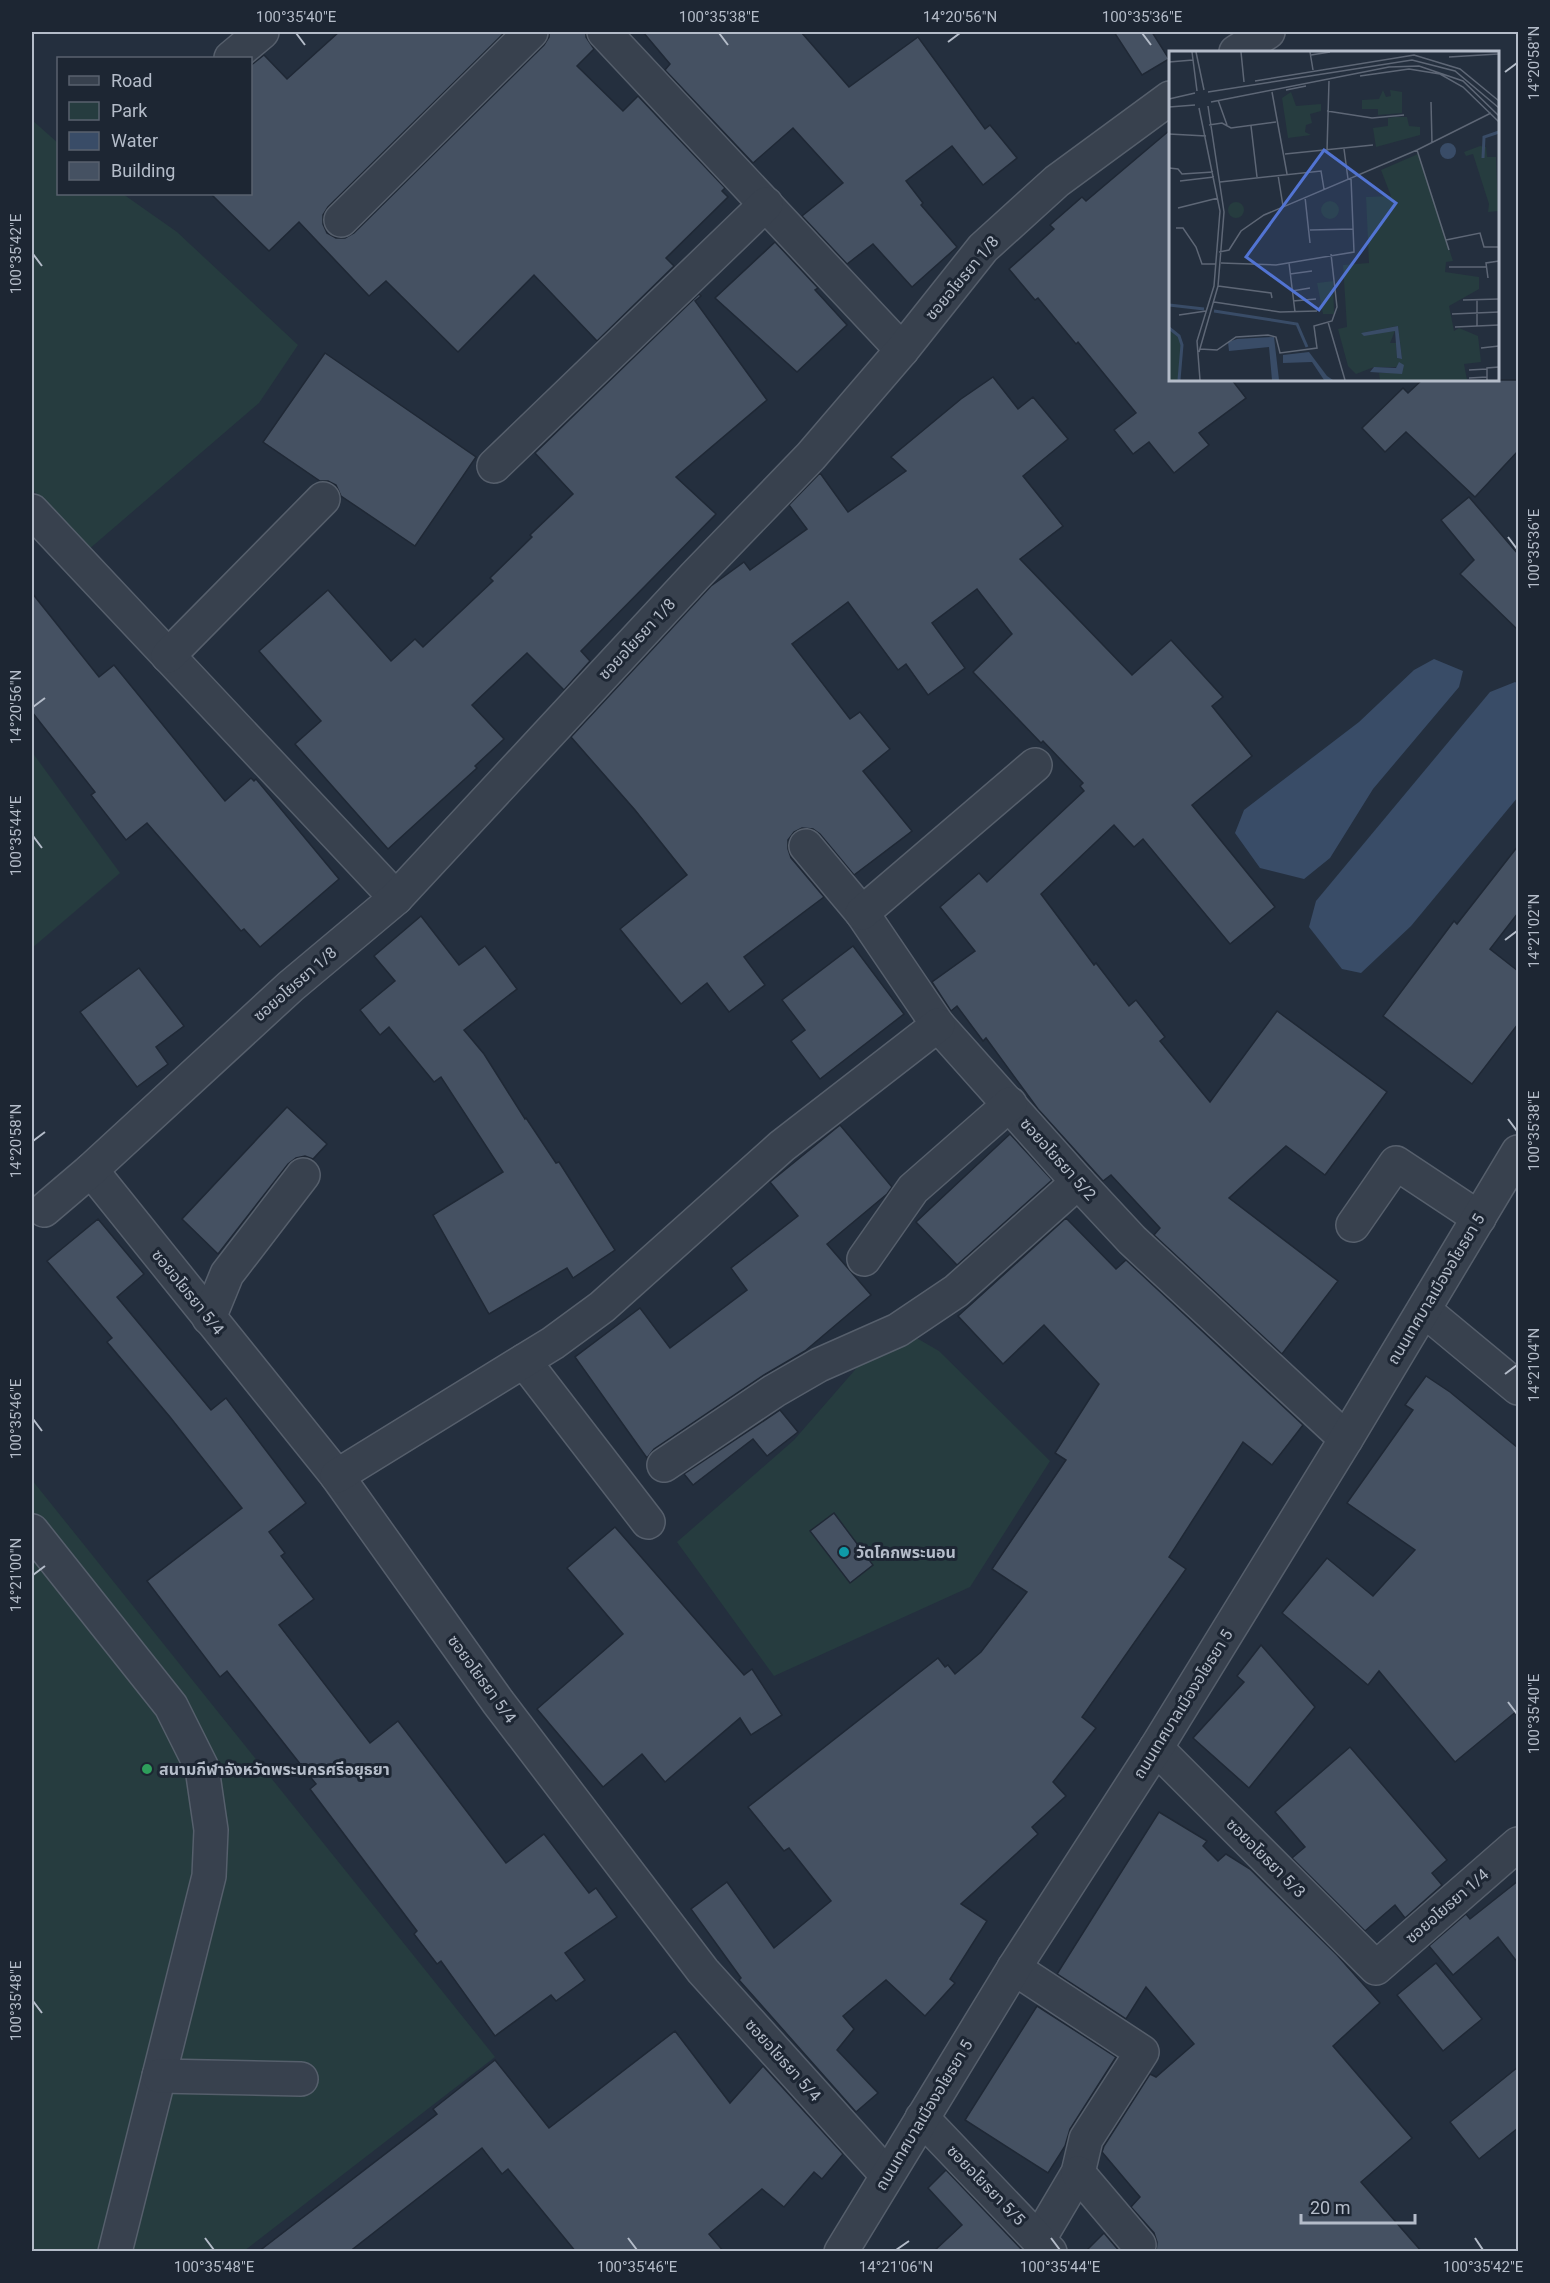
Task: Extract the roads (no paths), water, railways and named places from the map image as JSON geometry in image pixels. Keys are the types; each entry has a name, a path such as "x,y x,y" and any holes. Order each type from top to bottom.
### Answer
{"street":[{"path":"232,57 262,32"},
{"path":"341,220 531,32"},
{"path":"604,32 902,350"},
{"path":"1238,51 1268,32"},
{"name":"ซอยอโยธยา 1/8","path":"44,1210 91,1170 291,986 396,898 695,576 811,456 902,350 983,248 1057,181 1169,99"},
{"path":"494,466 766,204"},
{"path":"168,656 323,499"},
{"path":"32,511 396,898"},
{"path":"862,913 1035,765"},
{"name":"ซอยอโยธยา 5/2","path":"806,846 862,913 938,1024 1077,1182 1132,1240 1347,1439"},
{"path":"337,1476 553,1343 602,1307 782,1146 938,1024"},
{"path":"864,1259 913,1189 1010,1104"},
{"name":"ถนนเทศบาลเมืองอโยธยา 5","path":"841,2252 1014,1968 1156,1748 1347,1439 1518,1152"},
{"path":"1353,1225 1396,1163 1479,1218"},
{"name":"ซอยอโยธยา 5/4","path":"91,1170 337,1476 498,1702 703,1971 887,2175"},
{"path":"209,1318 227,1274 303,1175"},
{"path":"664,1465 774,1391 819,1365 898,1330 956,1291 1077,1182"},
{"path":"1424,1310 1518,1388"},
{"path":"524,1361 648,1522"},
{"path":"37,1548 171,1706 202,1768 211,1830 209,1876 115,2252"},
{"name":"ซอยอโยธยา 5/3","path":"1156,1748 1376,1968"},
{"name":"ซอยอโยธยา 1/4","path":"1376,1968 1518,1844"},
{"path":"1014,1968 1142,2052 1086,2139 1078,2173 1045,2245"},
{"path":"159,2076 301,2079"},
{"name":"ซอยอโยธยา 5/5","path":"922,2118 1045,2245"},
{"path":"1078,2173 1139,2245"}],"water":[{"path":"1434,659 1463,671 1459,687 1373,789 1330,858 1304,879 1260,868 1235,833 1244,810 1359,722 1414,670"},
{"path":"1515,682 1518,684 1518,797 1411,926 1361,973 1342,969 1309,927 1316,901 1490,692"}],"place":[{"name":"วัดโคกพระนอน","path":"844,1552"},
{"name":"สนามกีฬาจังหวัดพระนครศรีอยุธยา","path":"147,1769"}]}
